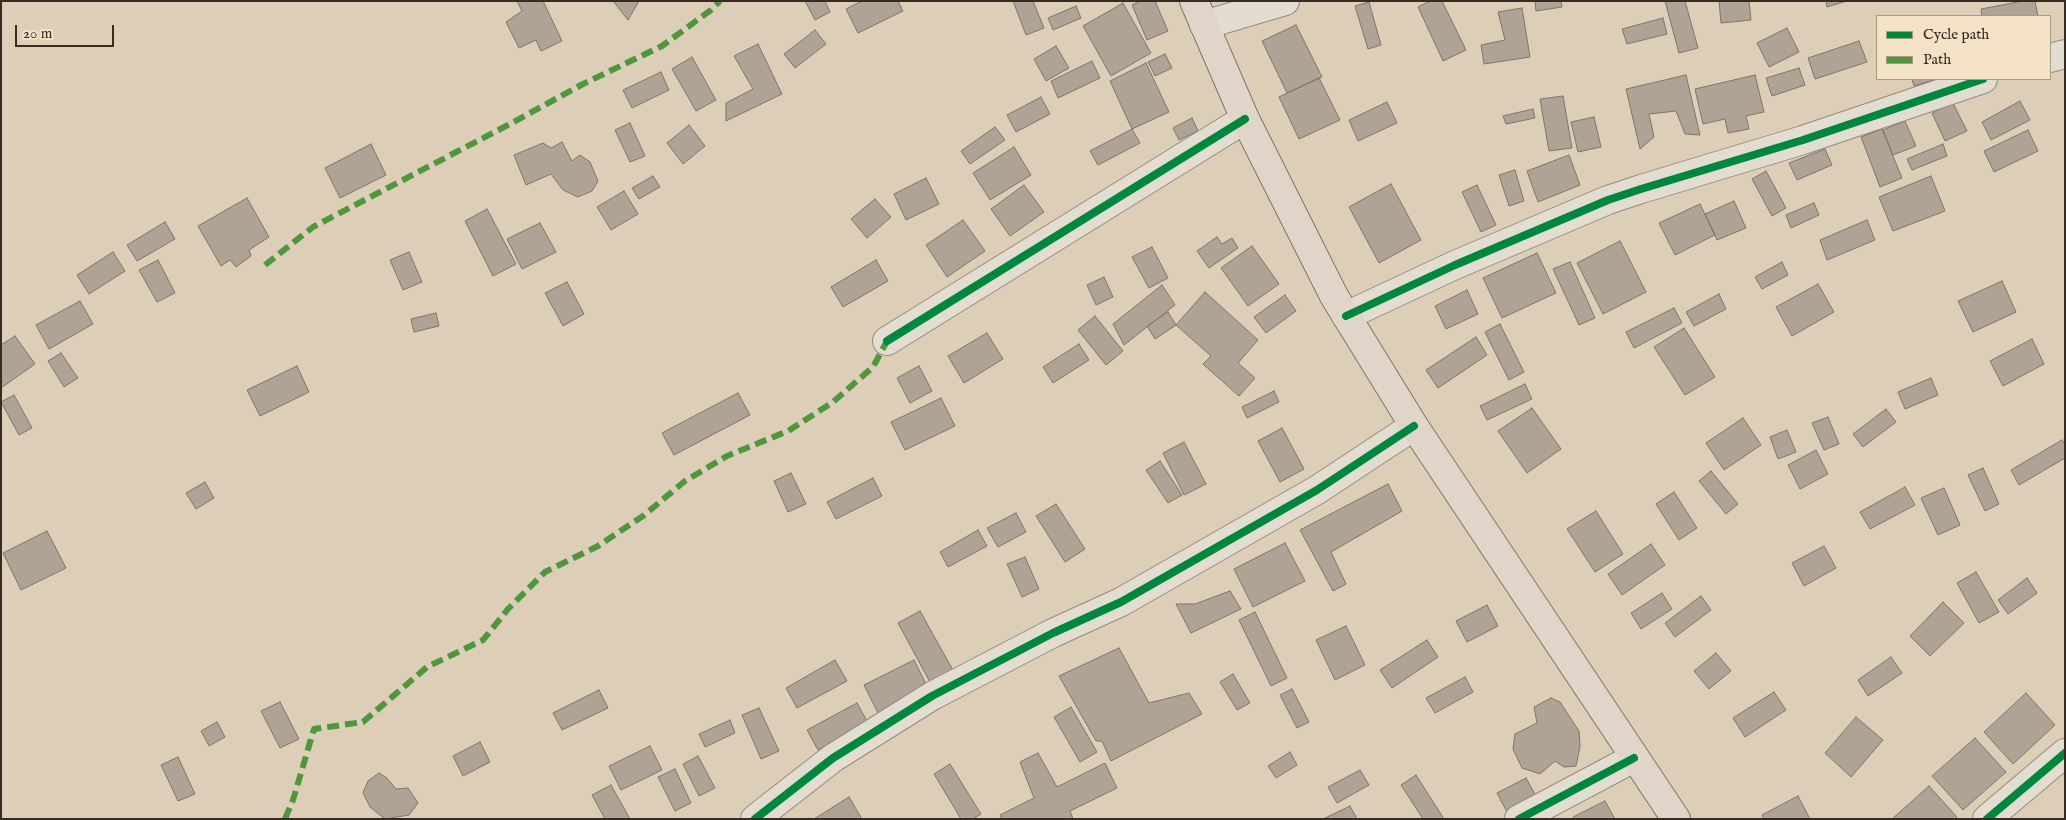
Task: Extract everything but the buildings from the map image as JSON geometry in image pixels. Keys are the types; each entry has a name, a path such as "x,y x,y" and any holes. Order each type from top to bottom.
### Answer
{"main road":[{"path":"1199,13 1245,119 1334,296 1414,426 1676,819"}],"street":[{"path":"1199,13 1285,1"},
{"path":"2051,58 2065,54"},
{"path":"1346,316 1455,265 1608,200 1803,140 1980,80"},
{"path":"886,341 1245,119"},
{"path":"754,819 833,758 932,696 1053,633 1121,602 1317,490 1414,426"},
{"path":"1987,819 2065,754"},
{"path":"1519,819 1634,758"}],"marked path":[{"path":"265,265 313,227 583,84 662,46 711,10 720,1"},
{"path":"285,819 293,800 314,729 363,722 427,667 483,640 508,609 545,572 598,546 643,516 685,481 727,456 788,431 833,402 873,367 887,341"}],"cycle path":[{"path":"1346,316 1455,265 1608,200 1803,140 1980,80"},
{"path":"887,341 1245,119"},
{"path":"755,819 833,758 932,696 1053,633 1121,602 1317,490 1414,426"},
{"path":"1987,819 2065,753"},
{"path":"1519,819 1634,758"}]}
